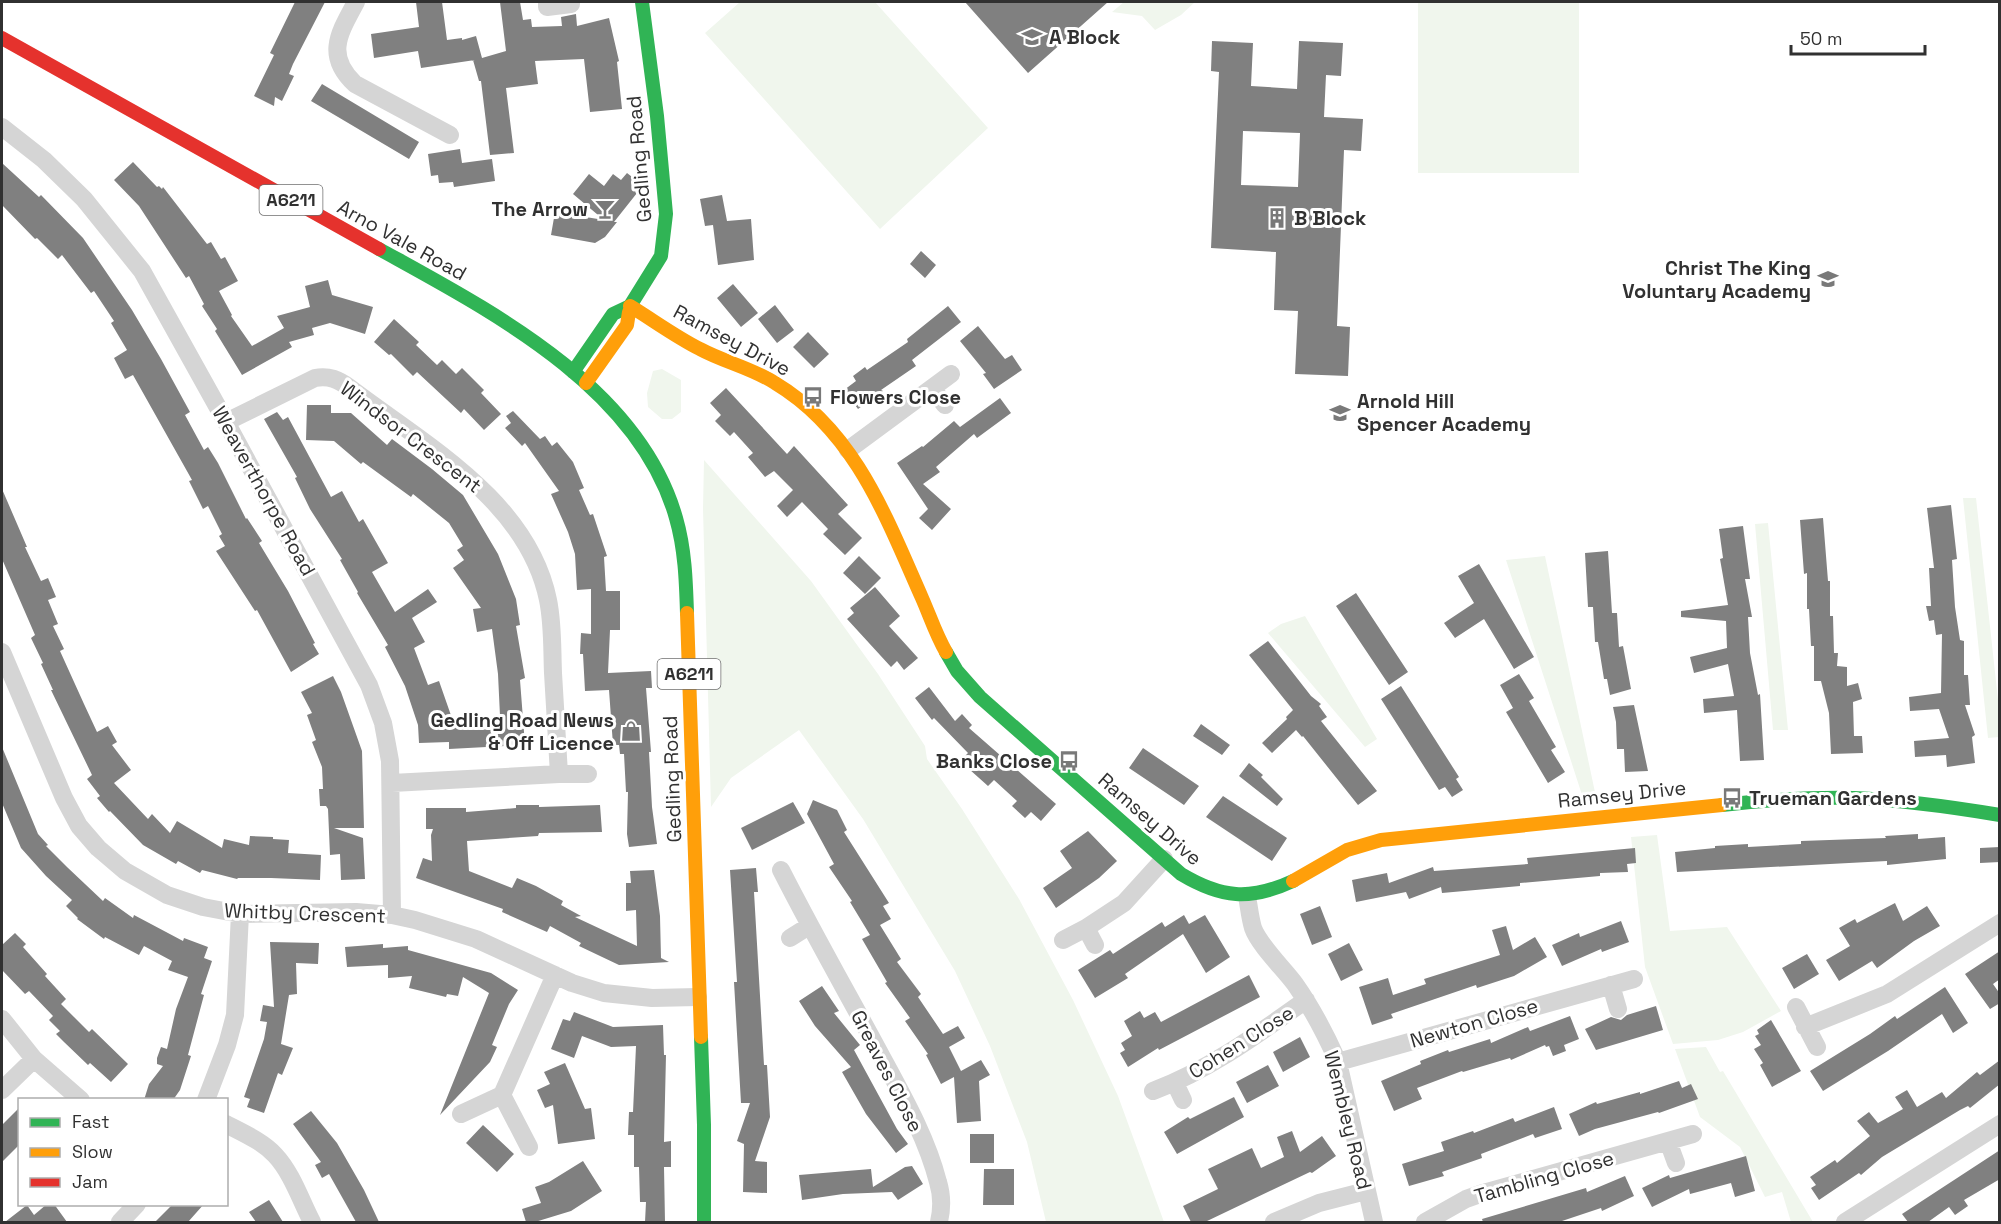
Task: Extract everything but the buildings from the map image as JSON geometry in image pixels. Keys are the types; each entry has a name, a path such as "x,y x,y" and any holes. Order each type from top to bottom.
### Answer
{"street":[{"path":"356,2 341,31 336,51 348,78 355,84 450,135"},
{"path":"547,2 547,7 571,4"},
{"name":"Gedling Road","path":"642,2 657,116 666,214 661,256 630,306 627,326 586,383 619,417 656,469 672,501 681,531 686,569 698,997 704,1125 704,1222"},
{"name":"Arno Vale Road","path":"2,38 489,312 523,333 586,383"},
{"name":"Weaverthorpe Road","path":"2,127 65,179 133,258 226,422 369,685 383,723 390,761 392,915"},
{"name":"Gedling Road","path":"573,372 614,314 630,306"},
{"name":"Ramsey Drive","path":"630,306 701,350 751,370 776,383 806,406 848,450 879,500 944,649 957,671 991,707 1181,874 1209,890 1247,896 1270,892 1289,884 1339,853 1372,842 1505,825 1700,806 1831,798 1901,801 2000,815"},
{"path":"848,450 951,374"},
{"name":"Windsor Crescent","path":"226,422 315,378 334,379 350,388 447,460 508,516 531,551 548,601 559,774"},
{"path":"932,388 945,405"},
{"name":"Whitby Crescent","path":"2,652 64,798 80,826 98,848 125,870 167,895 203,907 240,914 356,912 392,915 476,939 588,989 616,996 698,997"},
{"path":"392,783 588,774"},
{"path":"1064,940 1124,903 1164,859"},
{"name":"Greaves Close","path":"781,870 809,926 901,1093 923,1140 939,1182 942,1204 939,1222"},
{"name":"Wembley Road","path":"1247,896 1253,929 1306,1000 1338,1062 1374,1222"},
{"path":"207,1098 227,1045 235,1015 240,914"},
{"path":"1805,1027 1887,994 2000,923"},
{"path":"790,938 809,926"},
{"path":"1086,928 1095,945"},
{"path":"461,1114 502,1095 555,975"},
{"name":"Newton Close","path":"1338,1062 1634,979"},
{"path":"1611,985 1618,1009"},
{"name":"Cohen Close","path":"1153,1091 1175,1083 1246,1042 1306,1000"},
{"path":"1796,1007 1817,1047"},
{"path":"2,1019 34,1059 79,1098"},
{"path":"2,1090 34,1059"},
{"name":"Cohen Close","path":"1175,1083 1183,1100"},
{"path":"502,1095 529,1147"},
{"path":"1849,1221 2000,1124"},
{"path":"228,1125 265,1146 276,1156 312,1222"},
{"name":"Tambling Close","path":"1425,1222 1466,1199 1480,1194 1693,1134"},
{"path":"1668,1141 1676,1163"},
{"path":"1274,1222 1319,1203 1366,1191"},
{"path":"120,1222 135,1206"}],"shaded area":[{"path":"740,2 875,2 988,128 880,229 705,33"},
{"path":"1124,2 1195,2 1181,15 1155,30 1142,16 1112,12"},
{"path":"1418,2 1579,2 1579,173 1418,173"},
{"path":"662,369 681,380 681,412 672,419 662,419 648,407 647,393 653,371"},
{"path":"704,460 811,581 878,674 925,746 927,759 1019,899 1073,1000 1118,1096 1164,1222 1046,1222 1027,1142 990,1046 955,971 863,819 799,730 731,778 711,807 703,509"},
{"path":"1963,498 1976,498 1999,709 1999,737 1988,738"},
{"path":"1768,523 1788,730 1773,730 1755,524"},
{"path":"1545,556 1596,797 1583,798 1506,560"},
{"path":"1305,616 1377,739 1365,747 1268,633 1281,624"},
{"path":"1657,835 1670,931 1727,927 1781,1011 1743,1032 1718,1040 1673,1044 1645,967 1631,837"},
{"path":"1706,1047 1720,1072 1723,1071 1813,1222 1791,1222 1782,1192 1765,1197 1740,1147 1700,1117 1675,1049"}],"traffic: fast":[{"path":"573,372 613,314 630,306 661,256 666,214 657,116 642,2"},
{"path":"379,249 512,326 555,357 595,391 629,429 657,471 676,518 683,553 687,613"},
{"path":"946,652 957,671 980,697 1181,874 1209,888 1236,894 1263,892 1293,881"},
{"path":"1722,805 1788,799 1854,798 1927,804 2000,815"},
{"path":"701,1037 704,1222"}],"traffic: slow":[{"path":"630,306 709,354 757,373 775,383 803,403 827,425 865,478 881,507 946,652"},
{"path":"586,383 627,325 629,312"},
{"path":"687,613 701,1037"},
{"path":"1293,881 1347,850 1381,840 1722,805"}],"traffic: jam":[{"path":"2,38 379,249"}],"place":[{"name":"A Block","path":"1032,37"},
{"name":"The Arrow","path":"605,209"},
{"name":"B Block","path":"1277,218"},
{"name":"Christ The King Voluntary Academy","path":"1828,279"},
{"name":"Flowers Close","path":"813,397"},
{"name":"Arnold Hill Spencer Academy","path":"1340,413"},
{"name":"Gedling Road News & Off Licence","path":"631,731"},
{"name":"Banks Close","path":"1069,761"},
{"name":"Trueman Gardens","path":"1732,798"}]}
